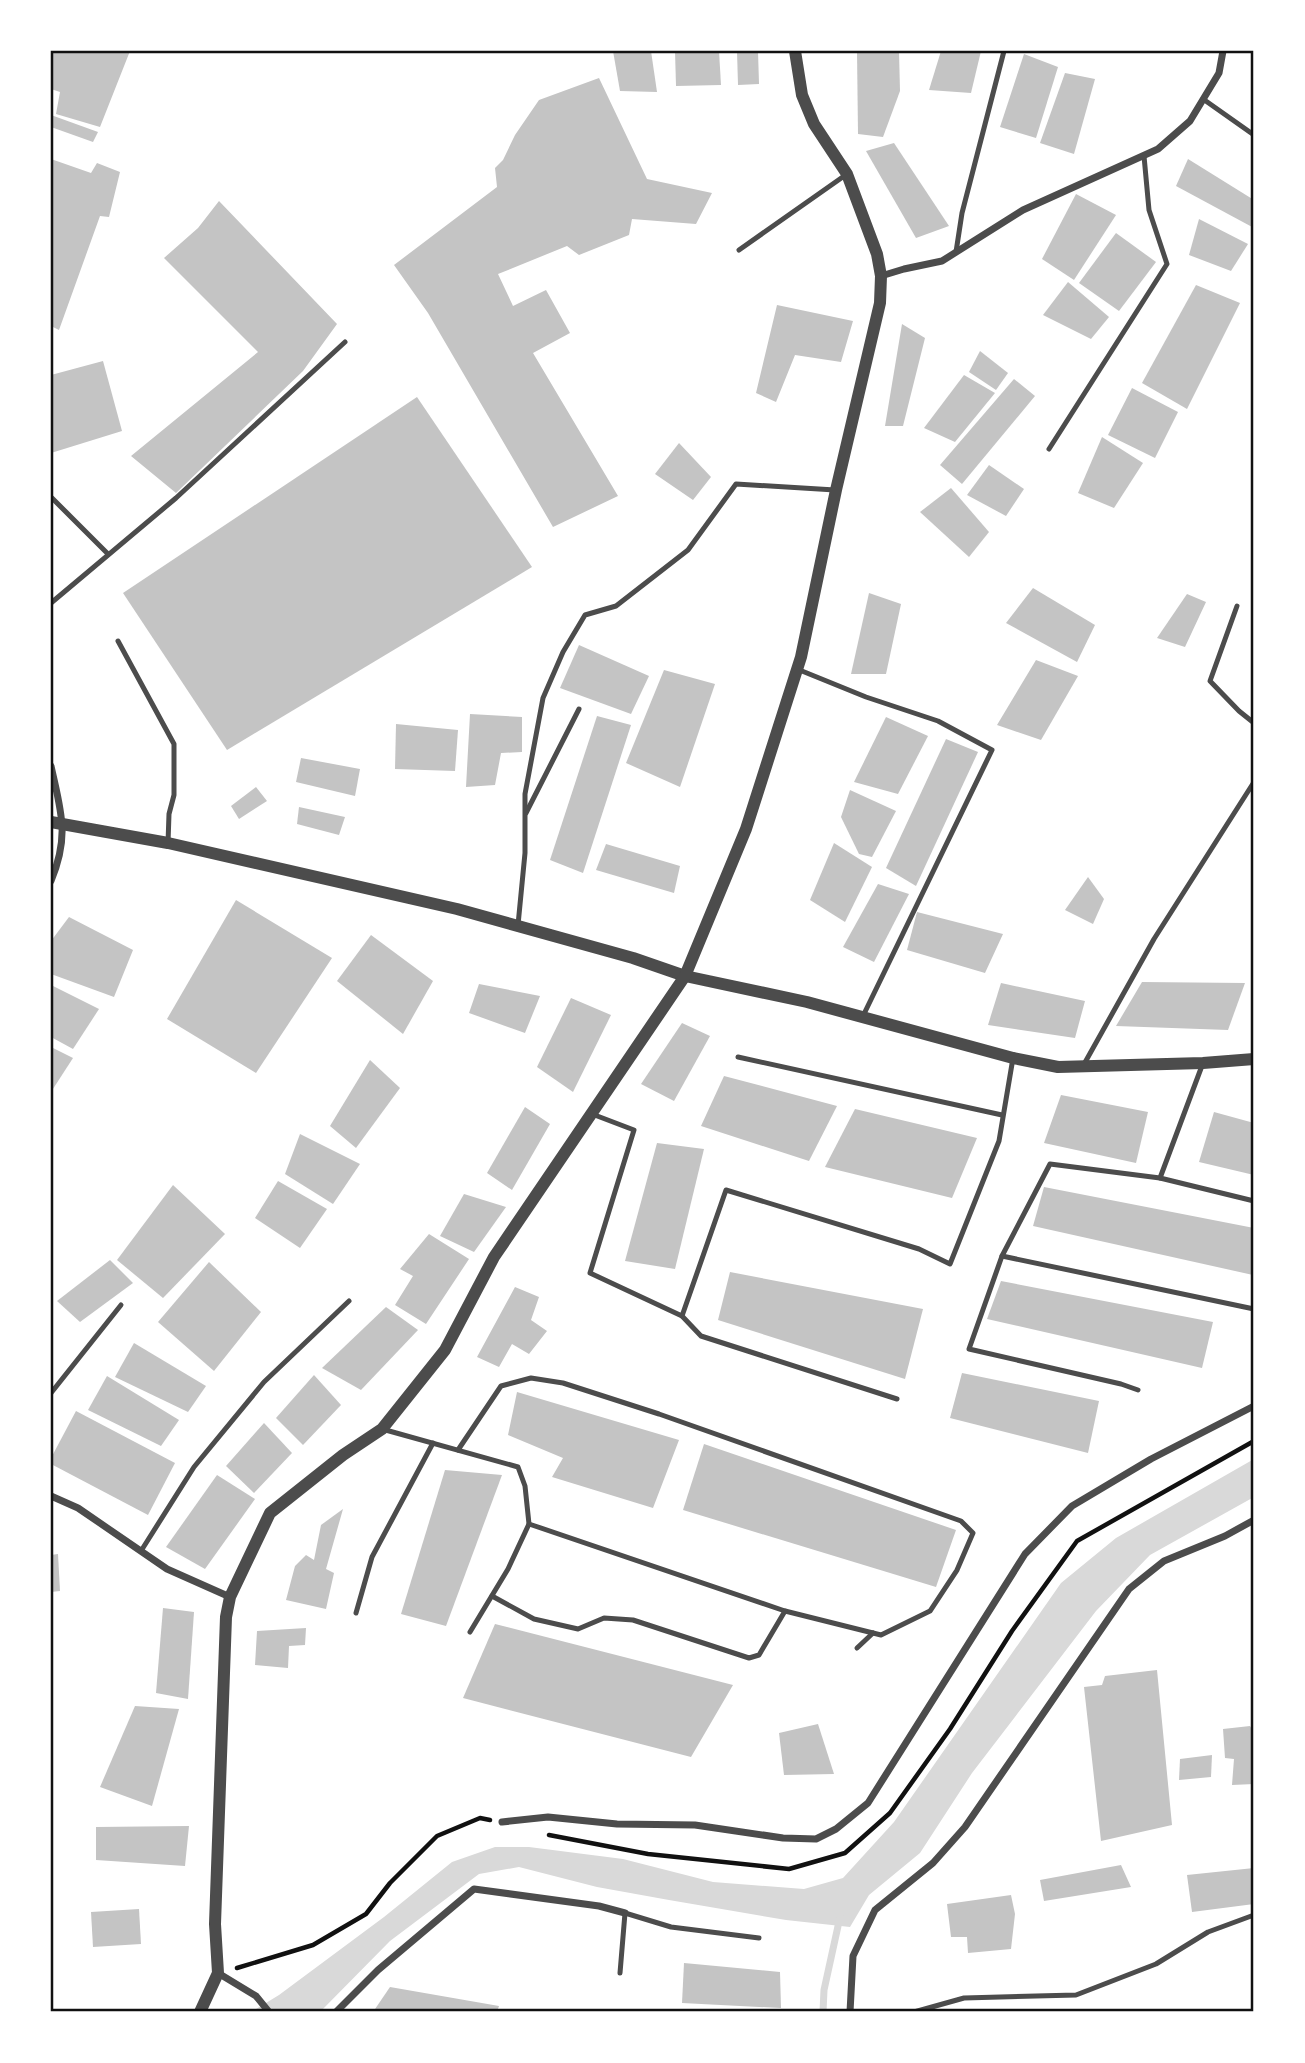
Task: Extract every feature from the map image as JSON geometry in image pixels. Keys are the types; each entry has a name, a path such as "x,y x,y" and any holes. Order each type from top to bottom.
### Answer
{"street":[{"path":"200,2012 218,1973 215,1924 226,1617 230,1597 270,1513 343,1455 382,1429 445,1350 495,1257 685,976 746,829 797,669 880,303 881,276 877,254 847,174 814,124 802,94 795,51"},
{"path":"881,276 942,261 1023,210 1158,149 1190,121 1219,73 1223,51"},
{"path":"51,766 58,864 51,881"},
{"path":"57,822 168,843 518,925 685,976 807,1002 1013,1058 1058,1067 1254,1059"},
{"path":"502,1822 548,1817 617,1824 695,1825 783,1838 816,1839 836,1829 868,1803 1025,1554 1072,1506 1151,1459 1254,1406"},
{"path":"51,1496 78,1508 167,1569 230,1597"},
{"path":"850,2012 853,1956 875,1910 933,1863 965,1827 1129,1589 1164,1560 1225,1536 1254,1520"},
{"path":"335,2012 378,1970 474,1889 599,1906 625,1913"},
{"path":"218,1973 256,1996 270,2012"}],"lane":[{"path":"956,252 962,213 1004,51"},
{"path":"1203,99 1254,135"},
{"path":"1049,449 1167,264 1149,210 1143,156"},
{"path":"739,250 847,174"},
{"path":"51,603 176,498 345,342"},
{"path":"518,925 524,853 524,794 543,698 563,652 585,615 616,606 688,550 736,484 836,490"},
{"path":"52,498 108,554"},
{"path":"1237,606 1210,681 1254,723"},
{"path":"118,641 174,744 174,795 169,814 168,843"},
{"path":"797,669 866,697 939,721 992,750 862,1018"},
{"path":"524,816 579,709"},
{"path":"1083,1066 1154,939 1254,782"},
{"path":"738,1057 1002,1115"},
{"path":"682,1316 726,1190 919,1249 950,1264 999,1141 1013,1058"},
{"path":"1160,1178 1203,1063"},
{"path":"592,1114 634,1130 590,1273 682,1316 701,1336 897,1399"},
{"path":"1138,1390 969,1349 1002,1256 1050,1164 1160,1178 1254,1201"},
{"path":"1002,1256 1254,1310"},
{"path":"141,1551 194,1466 264,1382 349,1301"},
{"path":"51,1393 121,1305"},
{"path":"458,1450 501,1385 531,1378 563,1383 659,1414 961,1521 973,1533 957,1570 930,1611 881,1635 785,1611 529,1524"},
{"path":"382,1429 518,1467 525,1486 529,1524 508,1569 470,1632"},
{"path":"356,1613 372,1557 433,1443"},
{"path":"492,1596 534,1619 578,1629 604,1618 633,1619 749,1658 759,1655 785,1611"},
{"path":"857,1648 873,1633"},
{"path":"620,1973 625,1913 671,1927 759,1938"},
{"path":"914,2012 964,1998 1076,1996 1156,1964 1208,1932 1254,1915"}],"path":[{"path":"548,1834 648,1854 789,1869 845,1853 890,1813 950,1729 1012,1631 1077,1541 1254,1441"},
{"path":"218,1973 313,1945 366,1914 390,1883 437,1836 480,1818 502,1822"}],"shaded area":[{"path":"1254,1459 1254,1497 1150,1555 1096,1611 972,1773 920,1853 869,1895 850,1927 786,1920 597,1887 519,1867 479,1874 390,1941 320,2012 251,2012 279,1995 384,1917 452,1862 495,1847 529,1847 623,1859 713,1882 804,1889 843,1878 894,1822 1061,1583 1116,1538"}],"building":[{"path":"51,51 130,51 100,127 56,114 60,92 51,89"},
{"path":"613,51 651,51 657,92 620,91"},
{"path":"675,51 719,51 721,85 676,86"},
{"path":"737,51 758,51 759,84 738,85"},
{"path":"857,51 899,51 900,91 883,137 858,134"},
{"path":"941,51 981,51 971,93 929,90"},
{"path":"1024,54 1058,67 1036,138 1000,127"},
{"path":"1065,73 1095,79 1074,154 1040,143"},
{"path":"599,78 647,179 712,193 696,224 632,219 629,235 579,255 567,246 498,274 513,306 546,290 570,333 533,353 618,496 553,527 428,313 394,265 497,187 495,168 503,160 515,135 539,100"},
{"path":"51,115 98,132 93,142 51,127"},
{"path":"894,143 949,226 916,238 866,151"},
{"path":"51,159 91,173 97,163 120,172 109,217 100,216 59,330 51,326"},
{"path":"1188,159 1254,200 1254,228 1176,186"},
{"path":"1076,194 1116,215 1074,280 1042,259"},
{"path":"219,201 337,324 303,371 176,493 131,456 258,352 164,258 198,228"},
{"path":"1199,219 1248,244 1231,271 1189,255"},
{"path":"1116,233 1156,262 1119,311 1079,283"},
{"path":"1068,282 1109,317 1091,339 1043,315"},
{"path":"1196,285 1240,303 1187,409 1142,383"},
{"path":"777,305 853,321 841,362 795,355 776,402 756,393"},
{"path":"902,324 925,338 903,426 885,426"},
{"path":"980,351 1008,373 996,390 969,372"},
{"path":"103,361 122,431 51,453 51,375"},
{"path":"964,375 995,393 955,442 924,428"},
{"path":"1014,379 1035,396 962,484 940,465"},
{"path":"1132,388 1178,412 1155,458 1108,435"},
{"path":"417,397 532,567 227,750 123,593"},
{"path":"1102,437 1143,463 1114,508 1078,493"},
{"path":"679,443 711,477 693,500 655,474"},
{"path":"989,465 1024,489 1006,516 967,495"},
{"path":"951,488 989,532 969,557 920,512"},
{"path":"1033,588 1095,625 1077,662 1006,623"},
{"path":"869,593 901,604 886,674 851,674"},
{"path":"1187,594 1206,602 1185,647 1157,638"},
{"path":"579,645 649,676 631,714 560,688"},
{"path":"1036,660 1078,676 1041,740 997,725"},
{"path":"664,670 715,684 680,787 626,763"},
{"path":"470,714 522,717 522,752 501,753 495,785 466,787"},
{"path":"597,716 631,725 583,873 550,860"},
{"path":"886,717 928,736 898,794 854,782"},
{"path":"396,724 458,730 455,771 395,769"},
{"path":"946,739 978,752 916,886 886,868"},
{"path":"301,758 360,769 355,796 296,782"},
{"path":"256,787 267,801 239,819 231,806"},
{"path":"850,790 896,811 872,857 859,854 841,817"},
{"path":"299,807 345,817 339,835 297,824"},
{"path":"834,843 872,867 845,922 810,900"},
{"path":"606,844 680,866 674,893 596,870"},
{"path":"1088,877 1104,899 1093,924 1065,910"},
{"path":"878,884 909,894 874,962 843,947"},
{"path":"236,900 332,958 256,1073 167,1019"},
{"path":"917,912 1003,934 985,973 907,950"},
{"path":"69,917 133,950 114,997 51,974 51,941"},
{"path":"371,935 433,981 403,1034 337,981"},
{"path":"1142,982 1245,983 1228,1030 1116,1026"},
{"path":"1001,983 1085,1001 1075,1038 988,1025"},
{"path":"479,984 540,996 525,1033 469,1013"},
{"path":"51,985 99,1009 73,1049 51,1037"},
{"path":"571,998 611,1015 573,1092 537,1067"},
{"path":"682,1023 710,1036 674,1101 641,1084"},
{"path":"51,1047 73,1058 51,1092"},
{"path":"370,1060 400,1088 356,1148 330,1126"},
{"path":"724,1076 837,1106 809,1161 701,1126"},
{"path":"1061,1095 1148,1112 1136,1163 1044,1143"},
{"path":"525,1107 550,1124 512,1190 487,1173"},
{"path":"855,1109 977,1138 952,1198 825,1167"},
{"path":"1214,1112 1254,1123 1254,1175 1199,1162"},
{"path":"300,1134 360,1164 333,1204 285,1174"},
{"path":"657,1143 704,1149 675,1269 625,1261"},
{"path":"278,1181 327,1209 300,1248 255,1218"},
{"path":"173,1185 225,1234 163,1298 117,1260"},
{"path":"1044,1187 1254,1228 1253,1275 1033,1226"},
{"path":"464,1194 506,1207 474,1252 440,1236"},
{"path":"429,1234 469,1259 426,1324 395,1305 413,1276 400,1269"},
{"path":"110,1260 133,1283 80,1322 57,1301"},
{"path":"209,1262 261,1312 214,1371 158,1322"},
{"path":"730,1272 923,1309 905,1379 718,1320"},
{"path":"1001,1281 1213,1322 1202,1368 987,1319"},
{"path":"515,1287 539,1297 531,1320 547,1331 529,1354 512,1344 499,1367 477,1357"},
{"path":"386,1307 418,1330 361,1390 322,1368"},
{"path":"134,1343 206,1386 188,1412 115,1377"},
{"path":"962,1373 1099,1401 1088,1453 950,1418"},
{"path":"314,1375 341,1405 303,1445 276,1418"},
{"path":"107,1376 179,1420 161,1446 88,1410"},
{"path":"517,1392 679,1440 653,1508 552,1477 563,1458 508,1435"},
{"path":"76,1411 175,1463 148,1515 51,1464 51,1458"},
{"path":"264,1423 292,1453 254,1493 226,1466"},
{"path":"704,1444 956,1530 936,1587 683,1510"},
{"path":"445,1470 502,1475 446,1626 401,1614"},
{"path":"217,1475 255,1499 205,1569 166,1547"},
{"path":"343,1509 326,1569 334,1573 326,1609 286,1600 295,1566 306,1555 314,1560 321,1525"},
{"path":"58,1554 60,1591 51,1592 51,1555"},
{"path":"163,1608 194,1612 188,1699 156,1693"},
{"path":"495,1624 733,1685 691,1757 463,1698"},
{"path":"306,1628 305,1645 289,1646 288,1668 255,1665 257,1631"},
{"path":"1157,1670 1172,1825 1101,1841 1084,1687 1102,1685 1105,1676"},
{"path":"135,1706 179,1709 152,1806 100,1787"},
{"path":"818,1724 834,1774 784,1775 779,1733"},
{"path":"1250,1726 1254,1733 1254,1784 1232,1785 1234,1759 1225,1758 1223,1729"},
{"path":"1212,1755 1211,1777 1179,1780 1180,1759"},
{"path":"189,1826 185,1866 96,1860 96,1827"},
{"path":"1121,1865 1131,1887 1044,1901 1040,1880"},
{"path":"1254,1868 1254,1904 1192,1912 1187,1875"},
{"path":"1011,1895 1015,1914 1011,1949 968,1953 967,1937 951,1937 947,1904"},
{"path":"139,1909 141,1944 93,1947 91,1912"},
{"path":"684,1963 780,1972 781,2008 682,2003"},
{"path":"390,1987 499,2006 497,2012 373,2012"}],"waterway":[{"path":"823,2012 824,1990 840,1917"}]}
